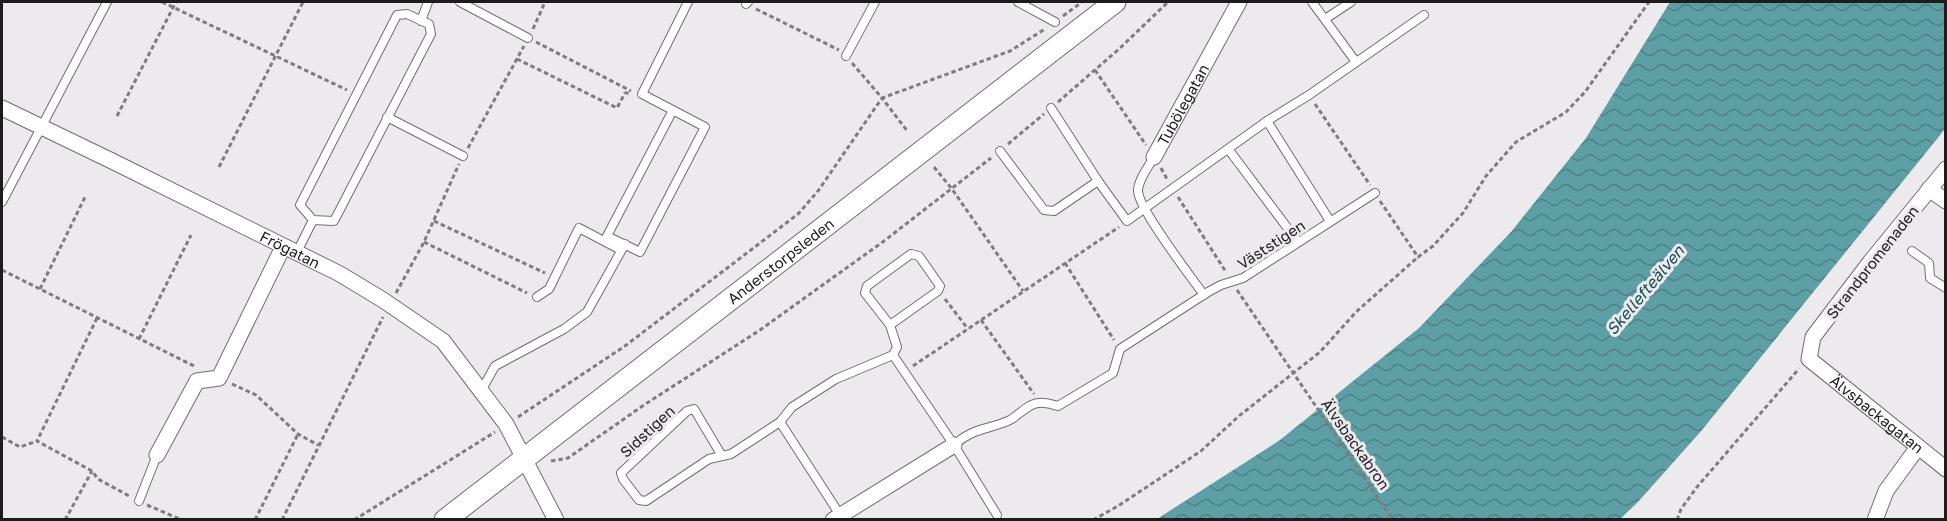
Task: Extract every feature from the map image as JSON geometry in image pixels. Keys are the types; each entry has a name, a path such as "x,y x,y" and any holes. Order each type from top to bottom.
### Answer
{"main road":[{"name":"Anderstorpsleden","path":"446,519 529,466 1115,2"}],"street":[{"name":"Tubölegatan","path":"1154,157 1239,2"},
{"name":"Frögatan","path":"2,108 340,274 443,341 506,424 556,519"},
{"name":"Strandpromenaden","path":"1809,359 1813,337 1946,169"},
{"path":"1929,189 1946,201"},
{"path":"157,455 197,381 219,378 290,250"},
{"name":"Älvsbackagatan","path":"1809,359 1946,469"},
{"path":"837,517 954,445"},
{"path":"1875,519 1887,491 1918,447"}],"lane":[{"path":"2,202 107,2"},
{"path":"421,21 428,2"},
{"path":"460,2 528,38"},
{"path":"537,297 549,289 579,228 640,252 705,127 642,94 688,2"},
{"path":"846,56 875,2"},
{"path":"1018,2 1054,22"},
{"path":"1312,2 1356,62"},
{"path":"1325,19 1351,2"},
{"path":"407,14 421,21 429,24 430,34 334,221 313,220 300,205 397,15 407,14"},
{"path":"1051,108 1126,221 1267,121 1309,95 1424,15"},
{"path":"623,247 607,236 673,110"},
{"path":"387,117 463,156"},
{"path":"1267,121 1330,221"},
{"path":"1229,150 1298,242"},
{"path":"1000,151 1044,210 1054,211 1098,181"},
{"name":"Tubölegatan","path":"1144,208 1138,191 1142,178 1154,157"},
{"name":"Väststigen","path":"1120,349 1221,285 1243,278 1375,193"},
{"path":"1144,208 1204,295"},
{"path":"290,250 313,220"},
{"path":"481,391 495,366 564,330 587,312 623,247"},
{"path":"1912,251 1929,264 1930,278 1946,288"},
{"path":"890,325 938,291 940,286 919,256 911,254 867,286 865,293 890,325 897,347 894,355 904,372 954,445 997,515"},
{"path":"954,445 964,436 980,428 1010,420 1034,404 1058,406 1113,373 1120,349"},
{"name":"Sidstigen","path":"722,456 694,409 687,411 621,473 622,479 639,500 646,501 709,459 731,454 780,422 792,407 836,379 894,355"},
{"path":"780,422 837,517"},
{"path":"138,501 157,455"}],"path":[{"path":"162,2 357,94"},
{"path":"117,116 176,2"},
{"path":"219,167 303,2"},
{"path":"282,519 424,242 463,156 517,59 545,2"},
{"path":"354,519 625,346 798,214 818,191 882,98 1010,51 1032,39 1082,2"},
{"path":"529,466 568,458 644,405 760,330 884,241 1000,151 1095,70 1168,2"},
{"path":"1093,519 1118,506 1201,451 1239,416 1294,375 1320,352 1356,312 1439,240 1463,213 1486,176 1516,142 1566,111 1585,92 1649,2"},
{"path":"747,3 841,51 908,132"},
{"path":"517,59 617,108 625,93 635,94 528,38"},
{"name":"Älvsbackabron","path":"1095,70 1154,157 1232,282 1393,519"},
{"path":"1309,95 1418,257"},
{"path":"934,167 1023,291"},
{"path":"40,289 86,195"},
{"path":"434,221 554,278"},
{"path":"904,372 1126,221"},
{"path":"139,339 191,235"},
{"path":"424,242 537,297"},
{"path":"1065,263 1120,349"},
{"path":"2,270 256,395 298,434 318,445"},
{"path":"938,291 968,329"},
{"path":"2,437 21,447 37,441 97,318"},
{"path":"981,320 1040,403"},
{"path":"255,519 298,434"},
{"path":"37,441 92,471 98,479 138,501 182,519"},
{"path":"65,519 92,471"}],"water":[{"name":"Skellefteälven","path":"1670,2 1945,2 1945,129 1702,430 1638,502 1619,520 1157,519 1280,440 1419,328 1511,232 1586,138"}]}
